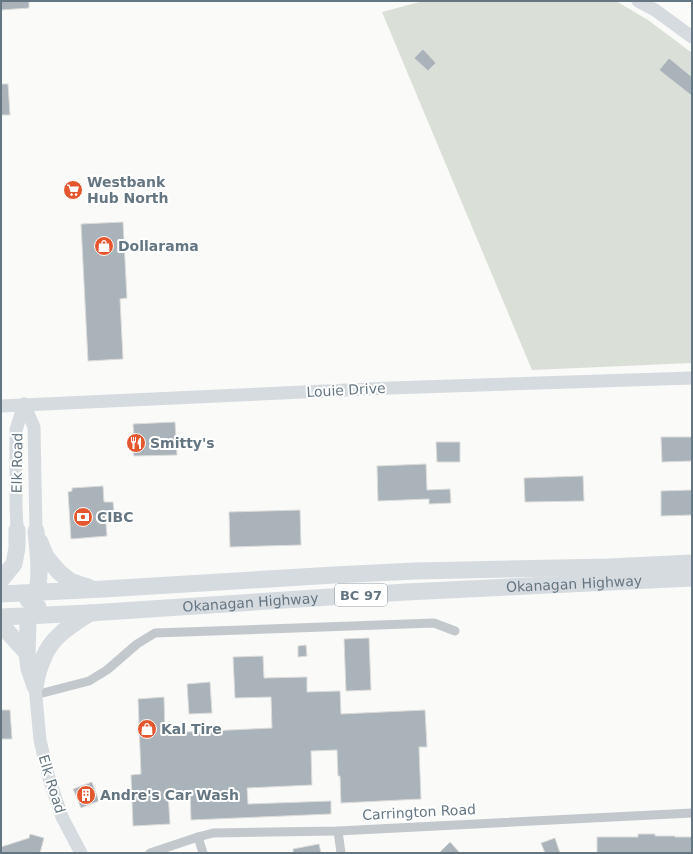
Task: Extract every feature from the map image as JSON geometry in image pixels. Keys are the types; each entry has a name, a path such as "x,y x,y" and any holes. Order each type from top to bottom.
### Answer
{"highway":[{"path":"1,580 14,564 18,530"},
{"path":"36,531 46,557 59,572 70,581 104,590"},
{"path":"1,604 27,602 35,593 38,584 39,572 36,531"},
{"name":"Okanagan Highway","path":"1,594 104,590 334,575 609,567 692,563"},
{"path":"35,691 29,669 27,653 28,623 30,615 40,606 48,604 276,592 334,575"},
{"name":"Okanagan Highway","path":"1,617 90,613 406,592 692,578"},
{"path":"35,691 42,659 51,644 69,627 90,613"},
{"path":"1,628 6,630 27,653"}],"street":[{"path":"638,1 655,10 692,37"},
{"name":"Louie Drive","path":"1,406 391,388 692,378"},
{"name":"Elk Road","path":"18,530 16,506 16,430 24,404"},
{"name":"Elk Road","path":"24,404 34,427 36,531"},
{"path":"35,691 89,681 107,670 137,644 155,633 434,623 455,632"},
{"name":"Elk Road","path":"35,691 40,740 49,778 62,817 81,853"},
{"name":"Carrington Road","path":"150,853 198,837 213,834 338,831 692,813"},
{"path":"338,831 342,853"},
{"path":"198,837 203,853"}],"shaded area":[{"path":"423,1 616,1 648,20 692,53 692,363 532,370 382,12"}],"building":[{"path":"1,1 29,1 29,8 1,10"},
{"path":"423,49 436,63 428,71 414,58"},
{"path":"669,58 692,77 692,96 659,70"},
{"path":"1,84 8,84 10,115 1,115"},
{"path":"123,222 127,298 120,299 123,359 88,361 81,224"},
{"path":"175,422 177,455 134,456 133,449 131,449 130,437 134,436 133,424"},
{"path":"661,437 692,437 692,461 662,462"},
{"path":"436,442 460,442 460,462 437,462"},
{"path":"426,464 427,490 450,489 451,503 429,504 429,499 378,501 377,466"},
{"path":"583,476 584,501 525,502 524,478"},
{"path":"103,486 104,502 113,502 114,511 105,512 107,536 71,539 68,492 72,491 72,488"},
{"path":"692,490 692,515 661,516 661,491"},
{"path":"300,510 301,545 230,547 229,512"},
{"path":"369,638 371,690 346,691 344,639"},
{"path":"306,645 307,656 298,657 298,646"},
{"path":"263,656 264,678 307,677 307,692 340,691 341,714 425,710 427,747 419,747 421,799 341,803 337,750 311,751 312,785 247,788 248,804 331,801 331,814 191,820 190,791 168,792 170,824 133,826 131,775 141,774 138,699 164,697 165,733 272,728 271,697 235,698 233,657"},
{"path":"210,682 212,713 189,714 187,684"},
{"path":"1,710 10,710 12,739 1,739"},
{"name":"Andre's Car Wash","path":"92,782 99,801 81,808 73,789"},
{"path":"30,834 44,838 40,853 1,853 1,847 29,838"},
{"path":"638,834 692,837 692,853 597,853 597,837 638,837"},
{"path":"555,838 560,853 545,853 541,843"},
{"path":"450,842 460,853 439,853"},
{"path":"319,844 321,853 293,853 293,849"}],"place":[{"name":"Westbank Hub North","path":"73,190"},
{"name":"Dollarama","path":"104,246"},
{"name":"Smitty's","path":"136,443"},
{"name":"CIBC","path":"83,517"},
{"name":"Kal Tire","path":"147,729"},
{"name":"Andre's Car Wash","path":"86,795"}]}
